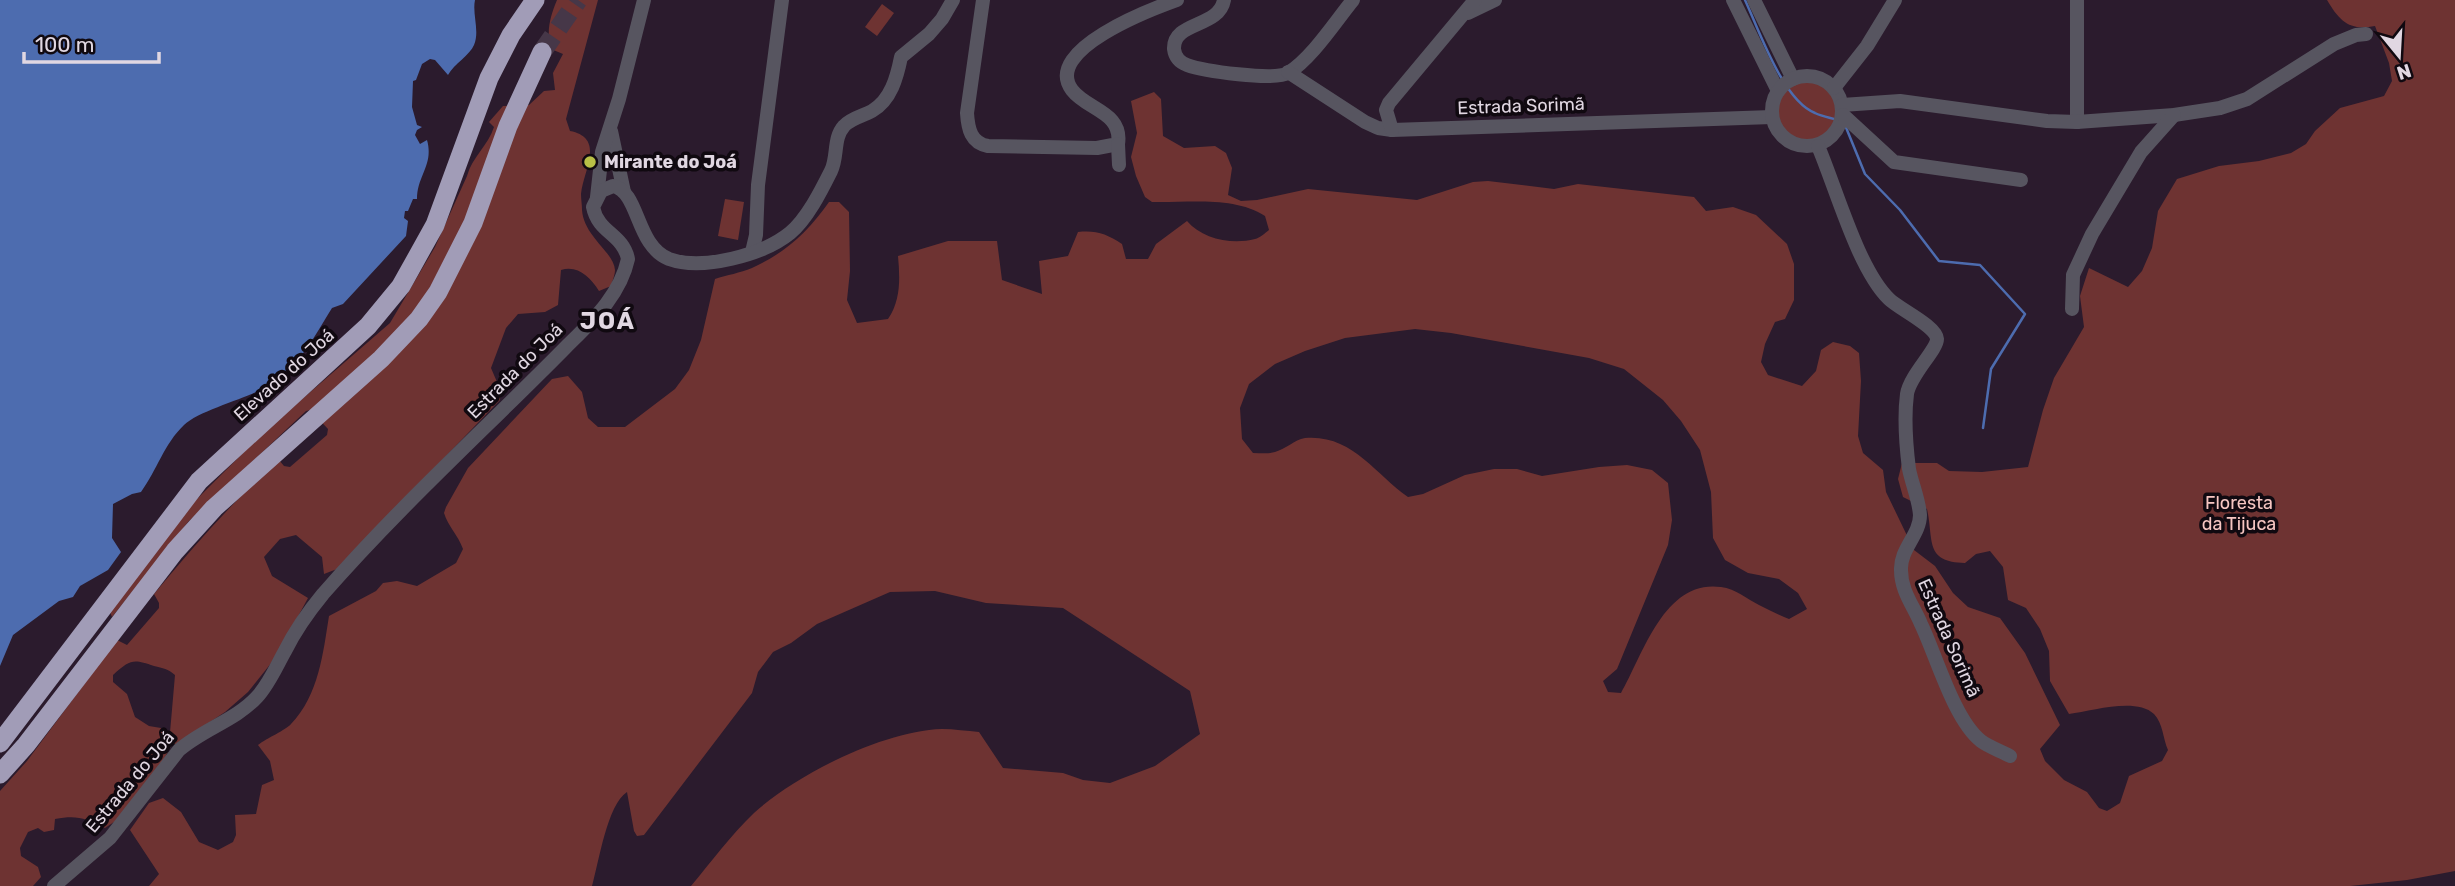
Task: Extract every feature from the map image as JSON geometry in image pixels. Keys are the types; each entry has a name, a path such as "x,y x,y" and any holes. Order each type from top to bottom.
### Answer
{"highway":[{"name":"Elevado do Joá","path":"0,734 198,481 357,335 400,285 434,225 488,78 510,34 534,0"},
{"name":"Elevado do Joá","path":"0,743 199,481 368,326 401,286 435,225 489,78 511,35 534,0"},
{"path":"0,774 26,745 175,551 214,508 287,440 381,359 419,319 438,292 473,223 508,125 542,52"}],"street":[{"path":"597,197 602,152 644,0"},
{"path":"752,252 782,0"},
{"path":"610,130 624,192 647,241 669,258 702,265 752,252 792,232 833,169 837,139 843,127 886,100 901,57 929,34 953,0"},
{"path":"983,0 967,113 968,129 973,139 988,146 1097,148 1118,144"},
{"path":"1119,165 1118,127 1070,87 1068,76 1071,61 1077,52 1114,27 1177,0"},
{"path":"1224,0 1221,11 1214,17 1178,35 1174,44 1178,60 1186,65 1263,77 1276,77 1288,72 1307,55 1353,0"},
{"path":"1392,130 1386,110 1389,103 1475,0"},
{"path":"1464,14 1495,0"},
{"path":"1733,0 1785,85"},
{"path":"1754,0 1785,85"},
{"path":"1834,88 1867,46 1895,0"},
{"path":"2077,0 2077,122"},
{"path":"1842,115 1900,101 2047,121 2077,122 2174,114 2220,107 2247,99 2334,44 2366,34"},
{"name":"Estrada Sorimã","path":"1288,72 1365,122 1392,130 1772,117"},
{"path":"1842,115 1835,134 1818,145 1794,145 1783,138 1776,128 1772,117 1773,99 1785,85 1811,76 1834,88 1842,115 1894,162 2021,180"},
{"path":"2072,309 2073,275 2092,234 2141,152 2174,114"},
{"name":"Estrada Sorimã","path":"1818,145 1861,255 1880,290 1895,305 1933,329 1937,337 1936,344 1912,376 1908,392 1906,409 1910,469 1920,516 1901,562 1904,591 1921,623 1943,680 1967,724 1981,741 2010,756"},
{"path":"597,197 610,186 618,187 624,192"},
{"name":"Estrada do Joá","path":"54,886 110,838 179,750 257,697 265,688 298,629 322,596 433,477 479,435 599,314 620,281 628,259 621,243 596,221 593,207 597,197"}],"green space":[{"path":"557,0 598,0 566,119 570,131 581,135 590,148 581,194 582,210 588,228 613,263 615,272 611,286 599,291 583,273 573,269 561,270 558,305 545,312 518,314 506,328 491,368 500,389 500,400 337,569 324,574 322,557 296,535 280,539 264,557 272,576 308,598 276,657 248,692 225,712 177,744 169,744 175,675 165,669 132,662 113,675 113,682 127,694 135,717 149,726 161,728 168,751 163,762 117,820 105,828 69,817 55,819 54,830 44,832 38,828 28,832 20,848 21,856 38,867 41,877 33,886 0,886 0,791 27,761 117,640 127,645 159,608 154,594 214,525 279,460 284,466 290,467 327,435 328,429 310,410 306,411 188,522 112,617 110,612 182,514 263,433 390,323 435,247 469,169 491,134 494,127 489,122 503,106 529,105 544,91 555,90 553,73 563,54 551,49 549,30"},
{"name":"Floresta da Tijuca","path":"2327,0 2455,0 2455,871 2407,880 2350,886 691,886 737,830 772,798 842,757 894,737 942,729 979,732 1003,768 1063,773 1083,780 1110,783 1155,766 1200,734 1190,691 1063,608 986,603 935,591 890,592 817,624 773,652 758,672 752,693 644,835 637,836 634,831 627,792 620,799 609,821 592,886 149,886 159,874 130,830 149,803 163,798 181,812 199,842 218,850 233,842 236,835 235,815 256,814 262,785 274,780 270,761 258,745 289,726 308,700 318,673 329,616 376,591 383,583 397,581 417,586 456,563 463,549 446,518 446,507 468,468 552,379 568,376 582,392 588,418 598,427 625,427 675,389 689,370 701,340 715,279 752,268 775,256 813,223 829,202 839,202 849,212 850,271 847,300 857,323 888,319 897,297 898,256 948,241 997,241 1002,280 1042,294 1039,261 1068,256 1078,232 1096,232 1117,241 1122,244 1126,259 1148,259 1156,244 1187,221 1209,236 1227,241 1246,241 1261,237 1269,230 1265,216 1253,210 1225,203 1152,202 1145,197 1131,157 1137,133 1131,101 1154,92 1161,99 1163,136 1184,148 1215,146 1226,153 1232,168 1228,195 1241,201 1308,189 1417,200 1473,182 1488,181 1554,189 1578,184 1694,197 1706,211 1733,207 1756,215 1787,244 1794,264 1794,300 1785,319 1775,322 1765,344 1761,362 1768,375 1802,386 1816,371 1821,350 1833,342 1850,346 1859,353 1861,381 1858,436 1863,453 1883,470 1886,492 1914,550 1935,566 1953,593 1968,607 2000,618 2025,653 2060,725 2040,749 2045,761 2064,780 2087,792 2099,808 2107,811 2120,803 2129,776 2162,761 2168,750 2157,718 2146,709 2136,706 2101,708 2069,714 2050,681 2049,651 2040,629 2026,608 2008,600 2003,567 1990,551 1976,554 1965,563 1952,562 1937,554 1931,539 1927,509 1903,497 1898,479 1902,463 1937,463 1949,471 1982,472 2028,467 2054,378 2084,327 2080,296 2089,268 2128,287 2142,271 2152,248 2158,211 2177,179 2219,166 2259,161 2291,153 2306,144 2315,131 2340,108 2384,96 2392,81 2389,63 2375,26 2352,26 2341,19","holes":["1415,329 1589,358 1624,369 1663,400 1700,450 1711,492 1713,538 1725,560 1748,573 1779,579 1798,593 1807,609 1789,619 1721,587 1701,588 1684,595 1658,623 1621,693 1608,692 1603,681 1617,669 1668,545 1672,520 1668,483 1652,470 1627,465 1542,476 1517,469 1494,469 1465,475 1423,494 1408,497 1362,457 1336,442 1322,438 1305,438 1275,452 1253,453 1242,439 1240,408 1249,384 1275,364 1345,338"]},
{"path":"882,4 894,13 877,36 865,27"},
{"path":"1807,81 1819,83 1829,90 1836,100 1836,124 1829,134 1819,141 1807,143 1795,141 1785,134 1778,124 1776,112 1778,100 1785,90 1795,83"},
{"path":"725,199 744,202 738,240 718,236"}],"water":[{"path":"0,0 475,0 476,40 472,49 448,75 435,60 430,59 422,64 416,80 413,81 412,107 417,125 422,127 415,135 420,144 427,140 429,149 417,199 413,199 408,211 405,211 404,218 408,221 406,236 343,304 332,308 301,356 283,375 258,391 190,420 177,432 141,492 113,504 112,538 121,552 108,570 80,586 73,597 59,601 13,635 0,666"}],"waterway":[{"path":"1745,0 1773,63 1793,94 1803,106 1815,113 1841,121"},
{"path":"1845,125 1865,174 1900,210 1939,261 1980,265 2025,314 1991,369 1983,428"}],"tunnel":[{"path":"542,52 578,0"}],"place":[{"name":"Mirante do Joá","path":"590,162"}],"district":[{"name":"JOÁ","path":"608,321"}]}
